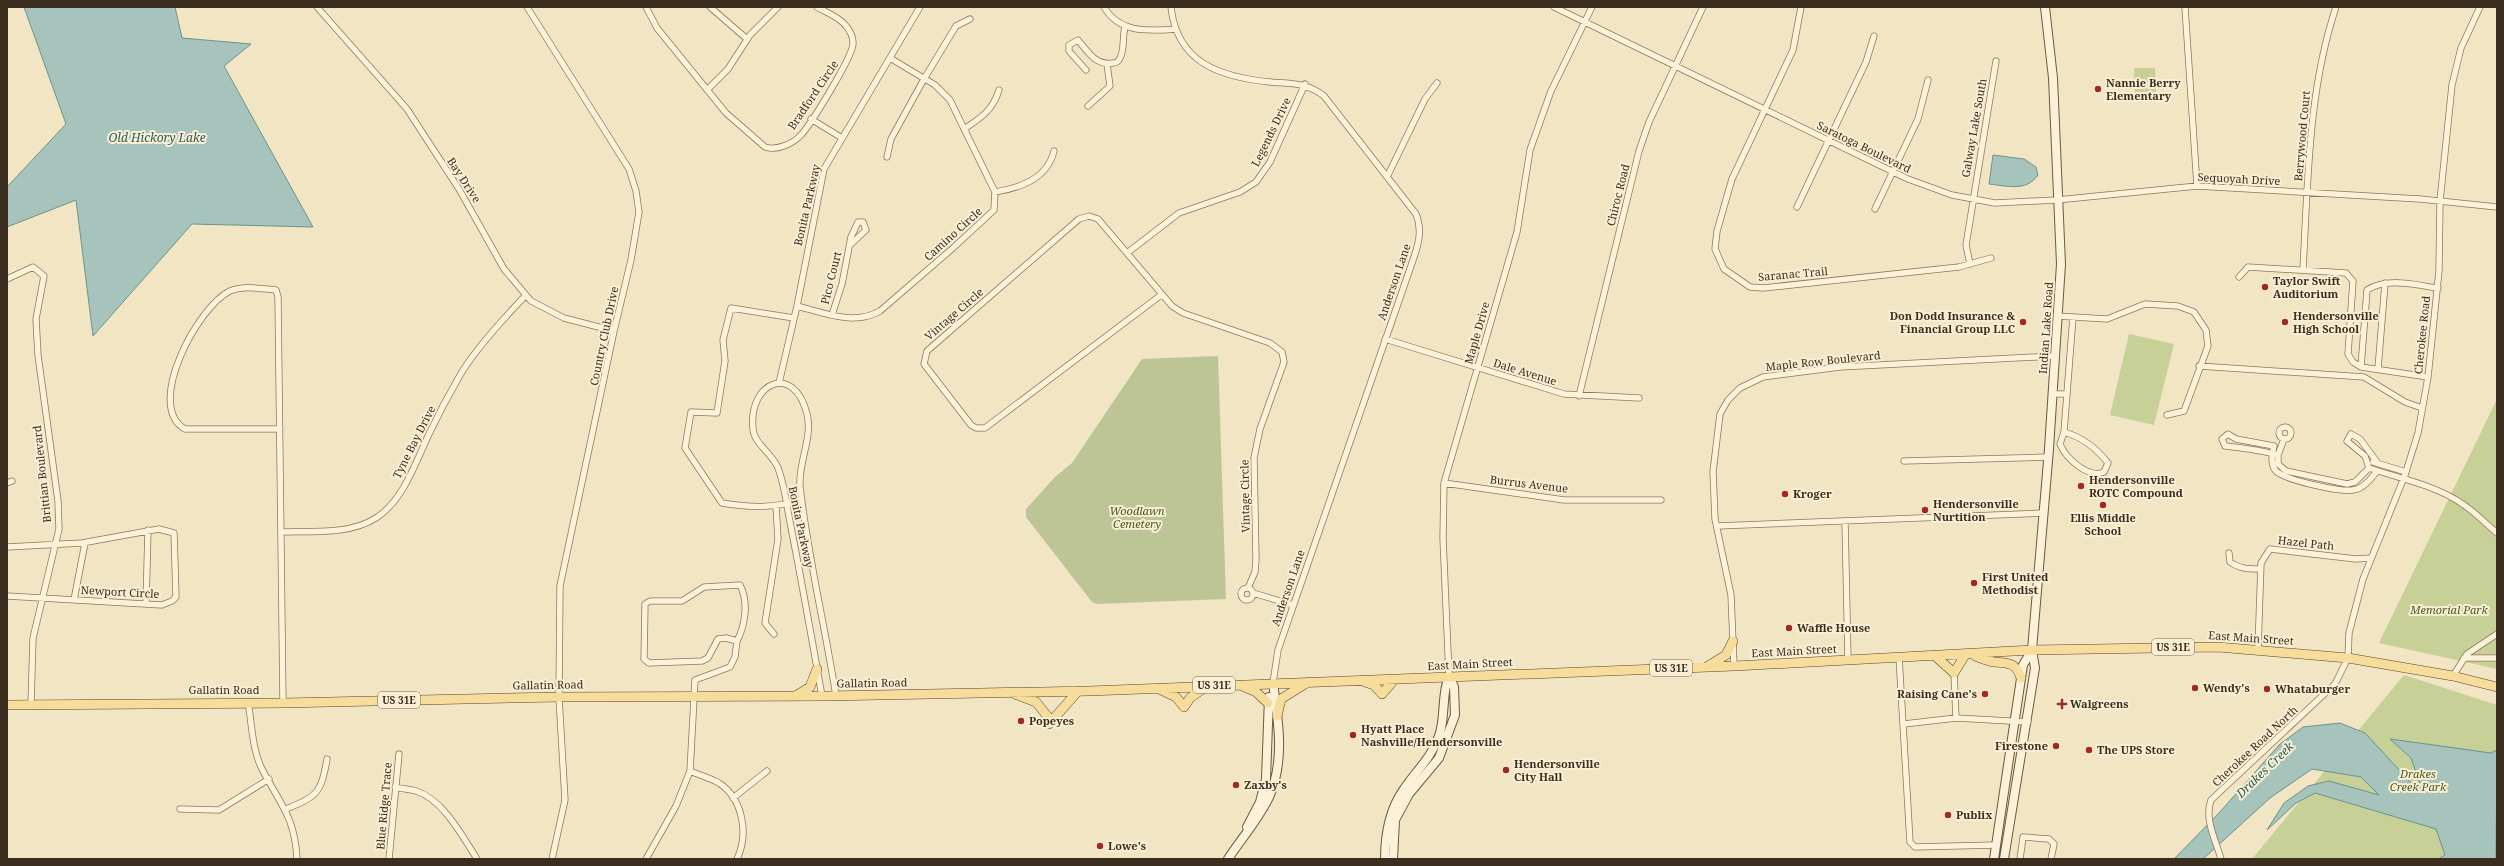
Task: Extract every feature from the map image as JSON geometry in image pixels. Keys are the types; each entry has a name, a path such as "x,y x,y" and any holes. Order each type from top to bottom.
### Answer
{"main road":[{"path":"1706,667 1726,655 1733,641"},
{"name":"East Main Street","path":"1089,691 1273,682 1394,680 1449,676 1734,666 2032,650 2206,647 2258,649 2348,658 2453,676 2497,687"},
{"path":"1934,655 1954,673 1969,654 1988,661 2013,664 2019,670 2021,678"},
{"path":"796,696 810,687 817,669"},
{"path":"1362,681 1374,685 1382,694 1394,680"},
{"path":"1277,716 1281,699 1308,682"},
{"path":"1237,684 1256,692 1268,703"},
{"path":"1155,688 1176,697 1184,707 1190,698 1207,686"},
{"path":"1010,692 1036,702 1048,720 1078,691"},
{"name":"Gallatin Road","path":"7,705 248,702 283,703 559,697 836,696 1089,691"}],"street":[{"name":"Bay Drive","path":"317,7 407,109 459,189 504,269 531,301 564,318 614,331"},
{"name":"Country Club Drive","path":"527,7 628,169 636,191 639,212 631,260 614,331 599,411 560,586 559,697 564,800 552,859"},
{"name":"Bradford Circle","path":"646,7 657,28 726,113 765,147 772,149 782,147 801,136 847,63 853,44 851,33 844,22 816,7"},
{"path":"710,7 747,40"},
{"path":"707,90 728,69 747,40 778,7"},
{"name":"Bonita Parkway","path":"779,383 797,306 824,169 920,7"},
{"path":"1104,7 1116,22 1125,27 1135,30 1176,29"},
{"name":"Anderson Lane","path":"1170,7 1176,29 1183,46 1201,63 1224,73 1252,80 1305,84 1320,93 1336,110 1416,214 1420,223 1419,242 1278,650 1273,682"},
{"name":"Saratoga Boulevard","path":"1554,7 1893,172 1929,188 1995,203 2057,200"},
{"name":"Maple Drive","path":"1449,676 1443,538 1444,483 1517,232 1530,150 1551,91 1592,7"},
{"name":"Chiroc Road","path":"1579,396 1639,151 1648,122 1703,7"},
{"name":"Saranac Trail","path":"1801,7 1793,50 1732,179 1717,231 1715,249 1718,259 1732,276 1750,287 1763,288 1960,267 1991,258"},
{"name":"Indian Lake Road","path":"2032,650 2044,514 2061,264 2057,200 2053,78 2045,7"},
{"path":"2185,7 2197,186"},
{"name":"Berrywood Court","path":"2303,269 2310,140 2319,67 2336,7"},
{"name":"Cherokee Road","path":"2348,658 2349,633 2371,558 2405,475 2418,433 2428,377 2438,288 2440,201 2453,79 2462,48 2480,7"},
{"path":"887,157 890,139 924,78 956,26 970,18"},
{"path":"1086,70 1069,52 1069,45 1078,40 1096,61 1107,64 1120,60 1125,27"},
{"path":"1797,207 1866,62 1874,36"},
{"path":"890,58 924,78 950,100 995,192 1018,189 1033,181 1052,159 1054,150"},
{"name":"Galway Lake South","path":"1970,264 1966,245 1972,199 1996,60"},
{"path":"1088,106 1110,86 1107,64"},
{"path":"1875,209 1918,119 1928,80"},
{"path":"1387,177 1425,99 1437,82"},
{"name":"Legends Drive","path":"1127,253 1179,213 1240,192 1256,182 1267,168 1305,84"},
{"path":"964,129 987,113 996,102 1000,90"},
{"path":"811,119 842,138"},
{"name":"Sequoyah Drive","path":"2057,200 2197,186 2420,199 2497,207"},
{"name":"Camino Circle","path":"797,306 855,319 870,316 880,311 953,248 994,210 995,192"},
{"name":"Vintage Circle","path":"1161,295 985,428 976,428 971,425 926,368 923,360 927,351 1078,220 1089,216 1098,219 1127,253 1161,295 1167,303 1183,313 1270,343 1279,349 1284,356 1284,362 1255,447 1253,470 1256,560 1254,572 1248,588"},
{"name":"Pico Court","path":"832,315 842,284 850,245"},
{"path":"2239,277 2248,267 2303,269 2346,273 2353,281 2348,354 2353,362 2361,367 2428,377"},
{"name":"Brittian Boulevard","path":"7,279 27,268 35,268 44,276 36,319 37,348 58,501 58,529 44,598 33,638 31,705"},
{"path":"2361,367 2368,290 2377,284 2384,283 2438,288"},
{"path":"2378,369 2384,283"},
{"path":"280,429 185,428 177,424 171,404 173,382 181,351 205,312 231,290 249,287 276,290 280,429 283,703"},
{"name":"Tyne Bay Drive","path":"281,532 339,530 363,525 377,518 391,505 405,484 460,376 505,316 526,295"},
{"path":"2057,316 2107,319 2145,304 2185,308 2194,312 2206,330 2208,346 2199,366 2184,411 2167,415"},
{"path":"794,318 731,308 723,340 725,361 717,413 691,412 685,448 722,503 754,508 786,505 802,500"},
{"path":"2064,432 2077,436 2103,457 2108,464 2104,472 2098,475 2091,474 2063,453 2060,444 2064,432 2073,317"},
{"name":"Dale Avenue","path":"1385,339 1564,394 1639,398"},
{"name":"Maple Row Boulevard","path":"1734,666 1729,587 1717,526 1713,472 1717,424 1728,400 1740,388 1751,380 1783,374 1865,365 2054,356"},
{"path":"2199,366 2364,378 2405,402 2422,408"},
{"name":"Bonita Parkway","path":"822,696 778,467 753,430 753,411 761,393 769,384 787,384 796,392 804,404 809,423 801,467 802,500 836,696"},
{"path":"2052,394 2067,394"},
{"path":"2278,455 2225,446 2222,439 2228,434 2236,439 2281,448"},
{"path":"2330,484 2350,483 2360,479 2369,468 2368,461 2361,451 2346,441 2348,436 2351,434 2360,439 2377,462"},
{"path":"2301,478 2278,464 2278,455 2281,448 2282,438 2274,446 2272,453 2276,470 2285,476 2330,484 2351,490 2366,483 2377,471"},
{"path":"1904,461 2048,457"},
{"path":"2368,461 2377,462 2464,505 2497,533"},
{"path":"2369,468 2377,471 2405,475"},
{"name":"Burrus Avenue","path":"1444,483 1564,500 1661,500"},
{"path":"2350,483 2351,490"},
{"path":"774,634 765,623 778,539 776,506"},
{"path":"1717,526 2044,514"},
{"path":"1845,521 1848,660"},
{"name":"Newport Circle","path":"7,547 85,542 148,530 164,529 174,533 176,597 172,601 162,605 7,596"},
{"path":"146,604 148,530"},
{"path":"74,600 85,542"},
{"name":"Hazel Path","path":"2258,649 2260,563 2270,549 2356,559 2371,558"},
{"path":"2229,553 2230,562 2235,566 2241,568 2260,569"},
{"path":"646,859 676,806 690,771 695,680 730,667 735,657 736,641 743,629 744,592 740,586 709,586 682,601 650,602 645,604 642,649 644,659 649,663 702,661 708,658 718,639 726,638 736,641"},
{"path":"1253,593 1250,600 1242,598 1241,590 1248,588 1253,593 1293,605"},
{"path":"2453,676 2464,658 2497,634"},
{"path":"1994,859 2016,720 2023,665 2032,650"},
{"path":"2004,859 2036,668 2032,650"},
{"path":"1899,657 1910,842 1915,847 1996,845"},
{"name":"Cherokee Road North","path":"2221,859 2209,819 2208,809 2211,800 2335,684 2348,658"},
{"path":"2464,658 2497,658"},
{"path":"1954,673 1956,718"},
{"path":"1385,859 1389,816 1435,756 1454,715 1454,687 1449,676"},
{"path":"1228,859 1245,832 1260,802 1266,779 1268,703 1273,682"},
{"path":"1245,832 1255,821 1270,795 1277,766 1279,737 1273,682"},
{"path":"248,702 255,750 263,771 286,809 296,836 298,859"},
{"path":"1904,724 1956,718 2016,720 2028,722"},
{"name":"Blue Ridge Trace","path":"389,859 399,754"},
{"path":"286,809 310,799 318,789 327,759"},
{"path":"690,771 719,783 733,798 742,822 744,839 738,859"},
{"path":"733,798 767,771"},
{"path":"180,809 219,810 269,779"},
{"path":"2005,783 2016,784"},
{"path":"395,787 417,791 432,800 452,820 477,859"},
{"path":"1393,859 1396,820 1406,792"},
{"path":"2020,859 2023,837 2050,839 2054,844 2051,859"}],"green space":[{"path":"2134,68 2155,68 2156,94 2135,95"},
{"path":"2129,334 2174,344 2154,425 2110,415"},
{"name":"Woodlawn Cemetery","path":"1218,356 1226,599 1097,604 1092,602 1026,517 1026,509 1055,477 1072,463 1142,359"},
{"name":"Memorial Park","path":"2497,399 2497,669 2379,643"},
{"name":"Drakes Creek Park","path":"2404,675 2497,705 2497,854 2493,859 2252,859"}],"water":[{"name":"Old Hickory Lake","path":"24,7 175,7 182,38 251,44 224,66 313,227 192,224 93,336 76,200 7,227 7,187 66,124"},
{"path":"1993,155 2024,159 2036,167 2038,175 2028,184 2022,186 2010,187 1989,184"},
{"name":"Drakes Creek","path":"2340,723 2365,733 2416,788 2421,786 2411,758 2390,739 2491,753 2497,750 2496,859 2438,859 2445,855 2436,829 2315,793 2296,803 2267,830 2284,803 2308,786 2329,781 2379,795 2361,777 2312,769 2270,798 2203,859 2174,859 2219,813 2279,745 2303,727"}],"place":[{"name":"Nannie Berry Elementary","path":"2098,89"},
{"name":"Taylor Swift Auditorium","path":"2265,287"},
{"name":"Don Dodd Insurance & Financial Group LLC","path":"2023,322"},
{"name":"Hendersonville High School","path":"2285,322"},
{"name":"Hendersonville ROTC Compound","path":"2081,486"},
{"name":"Kroger","path":"1785,494"},
{"name":"Ellis Middle School","path":"2103,505"},
{"name":"Hendersonville Nurtition","path":"1925,510"},
{"name":"First United Methodist","path":"1974,583"},
{"name":"Waffle House","path":"1789,628"},
{"name":"Wendy's","path":"2195,688"},
{"name":"Whataburger","path":"2267,689"},
{"name":"Raising Cane's","path":"1985,694"},
{"name":"Walgreens","path":"2062,704"},
{"name":"Popeyes","path":"1021,721"},
{"name":"Hyatt Place Nashville/Hendersonville","path":"1353,735"},
{"name":"Firestone","path":"2056,746"},
{"name":"The UPS Store","path":"2089,750"},
{"name":"Hendersonville City Hall","path":"1506,770"},
{"name":"Zaxby's","path":"1236,785"},
{"name":"Publix","path":"1948,815"},
{"name":"Lowe's","path":"1100,846"}]}
